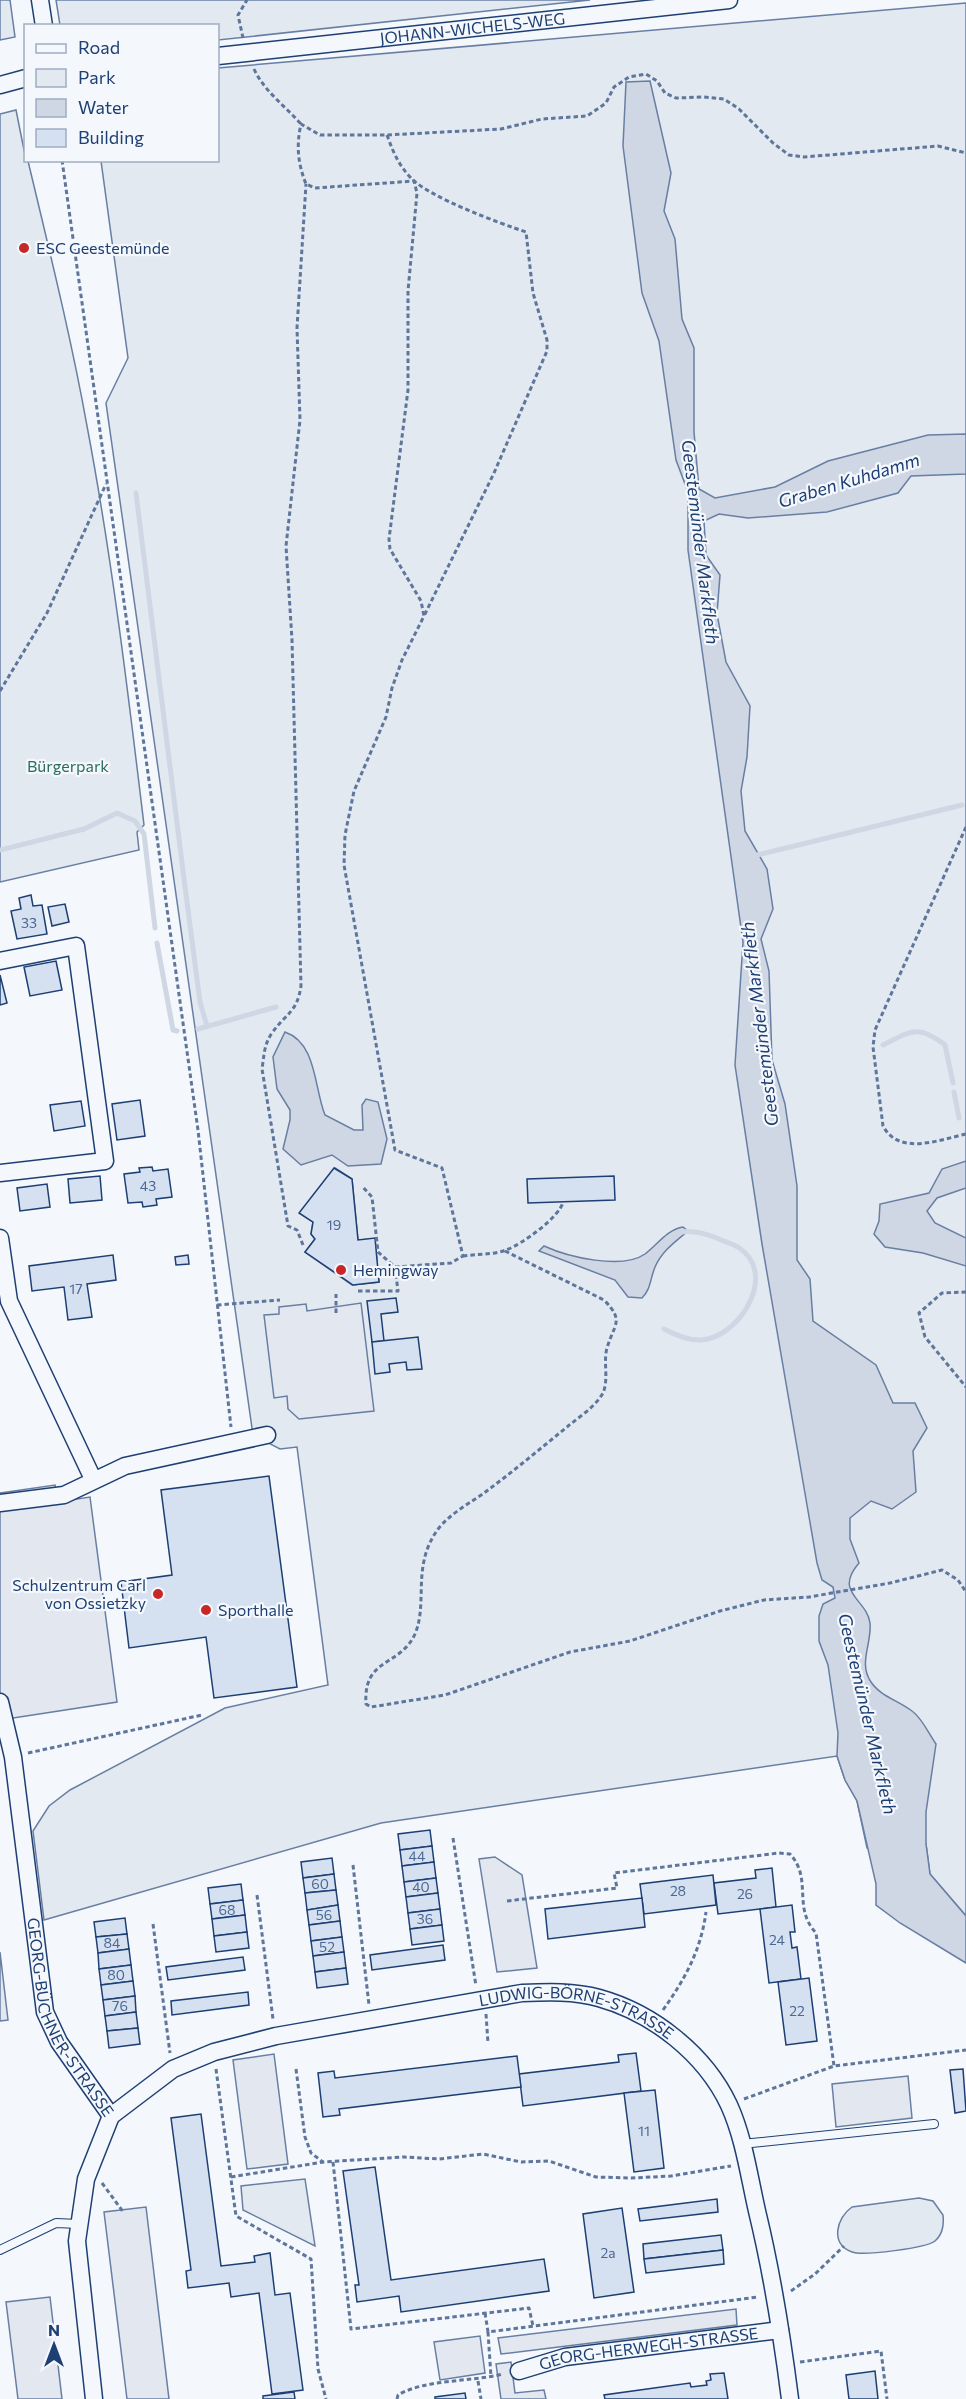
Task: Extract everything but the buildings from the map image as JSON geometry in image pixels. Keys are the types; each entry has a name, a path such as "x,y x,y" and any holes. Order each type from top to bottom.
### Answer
{"street":[{"path":"40,0 44,24"},
{"name":"JOHANN-WICHELS-WEG","path":"219,56 729,0"},
{"path":"0,85 24,79"},
{"path":"0,961 76,946 105,1161 0,1173"},
{"path":"0,1238 9,1301 93,1479"},
{"path":"0,1503 64,1494 93,1479 146,1461 267,1436"},
{"name":"GEORG-BÜCHNER-STRASSE","path":"0,1702 13,1757 45,2012 59,2042 111,2116 86,2179 77,2241 94,2399"},
{"name":"LUDWIG-BÖRNE-STRASSE","path":"111,2116 173,2069 214,2052 276,2036 522,1993 559,1991 599,1998 654,2023 704,2065 729,2104 746,2164 774,2294 790,2399"},
{"name":"GEORG-HERWEGH-STRASSE","path":"519,2371 566,2357 780,2330"}],"lane":[{"path":"741,2144 934,2124"},
{"path":"0,2250 56,2223 79,2224"}],"path":[{"path":"247,0 238,15 247,54 261,85 301,124 320,135 387,135 501,129 542,119 587,116 606,103 614,87 629,76 646,74 657,81 665,93 676,98 724,99 739,108 773,143 789,155 804,157 938,146 966,153"},
{"path":"301,124 297,141 300,167 306,184 297,328 300,420 286,546 292,640 301,986 298,1003 273,1032 265,1047 262,1069 288,1226 297,1230 303,1245"},
{"path":"387,135 394,155 414,181 417,193 408,291 408,390 389,539 390,549 422,601 424,616"},
{"path":"63,162 198,1130 233,1444"},
{"path":"306,184 315,188 414,181 470,210 526,232 532,293 548,340 542,366 499,463 402,660 392,688 386,717 354,791 345,836 344,865 395,1150 442,1168 463,1256"},
{"path":"0,691 47,613 107,482"},
{"path":"966,827 875,1030 873,1047 883,1126 889,1138 903,1144 932,1142 966,1134"},
{"path":"358,1291 398,1291 395,1267 378,1252 372,1197 363,1186"},
{"path":"395,1267 451,1263 463,1256 505,1251 522,1242 561,1211 563,1202"},
{"path":"505,1251 604,1300 615,1312 618,1319 607,1349 604,1391 589,1409 488,1490 449,1518 437,1530 424,1559 415,1634 406,1646 380,1665 367,1680 366,1704 371,1707 445,1695 570,1652 630,1641 720,1611 764,1600 831,1593 942,1570 958,1580 966,1592"},
{"path":"966,1292 942,1293 919,1313 925,1337 966,1388"},
{"path":"336,1294 336,1313"},
{"path":"217,1305 280,1300"},
{"path":"13,1757 202,1715"},
{"path":"453,1838 488,2043"},
{"path":"507,1901 617,1887 614,1873 778,1853 790,1854 800,1865 805,1922 816,1933 834,2066"},
{"path":"353,1865 370,2019"},
{"path":"257,1895 276,2036"},
{"path":"654,2023 694,1960 703,1934 706,1912"},
{"path":"153,1924 173,2069"},
{"path":"729,2104 834,2066 966,2050"},
{"path":"214,2052 237,2216 311,2259 318,2369 326,2399"},
{"path":"296,2069 304,2138 311,2153 323,2162"},
{"path":"231,2176 323,2162 404,2157 439,2159 483,2154 521,2162 549,2161 596,2177 671,2176 746,2164"},
{"path":"333,2162 351,2329 529,2308 533,2326"},
{"path":"90,2168 124,2213"},
{"path":"488,2332 793,2290 832,2259 844,2246"},
{"path":"485,2313 491,2377"},
{"path":"785,2364 881,2351 887,2399"},
{"path":"397,2399 398,2395 411,2387 478,2381 519,2371"},
{"path":"478,2381 481,2399"}],"green space":[{"path":"0,0 10,0 15,37 0,40"},
{"path":"56,0 590,0 219,40 219,24 60,24"},
{"path":"966,3 966,1916 930,1874 926,1844 867,1848 857,1801 845,1780 837,1756 381,1823 44,1920 33,1831 49,1806 70,1790 225,1708 328,1685 297,1447 280,1449 253,1435 106,403 128,358 101,162 219,162 219,68","holes":["335,1168 352,1179 358,1240 375,1239 379,1282 352,1285 305,1252 315,1239 311,1234 313,1222 300,1213"]},
{"name":"Bürgerpark","path":"16,110 24,150 24,162 28,162 81,393 119,625 144,825 137,832 139,850 0,882 0,114"},
{"path":"305,2179 315,2246 243,2210 241,2186"},
{"path":"919,2198 933,2201 943,2215 940,2235 930,2244 908,2249 858,2253 852,2252 840,2243 839,2224 852,2207"}],"shaded area":[{"path":"361,1303 374,1411 299,1419 288,1409 287,1396 274,1398 264,1315 279,1314 279,1307 306,1304 307,1311"},
{"path":"55,1485 58,1502 90,1497 117,1702 0,1720 0,1493"},
{"path":"495,1857 522,1875 537,1968 497,1972 479,1859"},
{"path":"0,1952 8,2020 0,2021"},
{"path":"274,2054 288,2164 247,2169 233,2060"},
{"path":"908,2076 912,2118 836,2127 832,2084"},
{"path":"146,2207 169,2399 127,2399 104,2212"},
{"path":"50,2297 62,2399 18,2399 6,2302"},
{"path":"736,2309 737,2325 501,2354 498,2338"},
{"path":"480,2336 485,2373 440,2380 434,2342"},
{"path":"511,2362 515,2393 544,2390 546,2399 501,2399 496,2364"}],"water":[{"path":"650,81 671,173 664,211 675,239 682,319 694,348 694,432 699,489 715,498 775,487 828,461 928,435 966,434 966,474 911,476 898,493 827,512 748,518 719,514 704,521 706,555 720,575 717,614 726,662 750,706 747,757 741,791 745,831 767,869 773,909 761,939 769,971 772,1060 785,1104 797,1186 797,1260 810,1279 813,1321 876,1365 893,1403 915,1403 927,1428 913,1451 916,1492 892,1509 871,1501 850,1518 850,1539 859,1563 849,1582 850,1589 868,1615 870,1623 865,1661 867,1675 879,1691 916,1714 936,1744 926,1812 926,1844 930,1874 966,1916 966,1963 900,1923 876,1905 876,1884 857,1801 845,1780 837,1756 838,1733 828,1665 819,1641 819,1616 823,1604 835,1598 833,1587 822,1580 817,1563 762,1244 735,1065 743,942 688,550 688,492 676,460 659,341 642,293 623,146 626,82"},
{"path":"285,1032 303,1046 309,1056 325,1115 354,1130 363,1130 362,1105 366,1099 378,1102 387,1139 381,1164 348,1166 332,1155 301,1165 283,1149 290,1110 277,1089 273,1057"},
{"path":"966,1161 966,1188 937,1198 927,1211 935,1223 966,1238 966,1266 923,1253 885,1247 874,1234 879,1221 880,1204 929,1193 942,1169"},
{"path":"683,1227 688,1231 661,1256 642,1298 628,1297 615,1280 539,1251 544,1246 580,1258 609,1261 635,1259 645,1254 668,1234"}],"waterway":[{"path":"136,493 200,1002 207,1026"},
{"path":"753,856 962,805"},
{"path":"0,850 84,829 117,813 135,821 144,834 155,928"},
{"path":"157,943 173,1030 177,1031"},
{"path":"198,1029 276,1007"},
{"path":"883,1045 914,1032 921,1032 936,1038 945,1045 953,1083"},
{"path":"954,1092 959,1118"},
{"path":"664,1329 697,1340 708,1339 721,1333 744,1313 755,1285 755,1271 749,1258 738,1247 701,1233 681,1232"}],"place":[{"name":"ESC Geestemünde","path":"24,248"},
{"name":"Hemingway","path":"341,1270"},
{"name":"Schulzentrum Carl von Ossietzky","path":"158,1594"},
{"name":"Sporthalle","path":"206,1610"}],"water label":[{"name":"Graben Kuhdamm","path":"849,481"},
{"name":"Geestemünder Markfleth","path":"700,542"},
{"name":"Geestemünder Markfleth","path":"760,1024"},
{"name":"Geestemünder Markfleth","path":"867,1714"}]}
